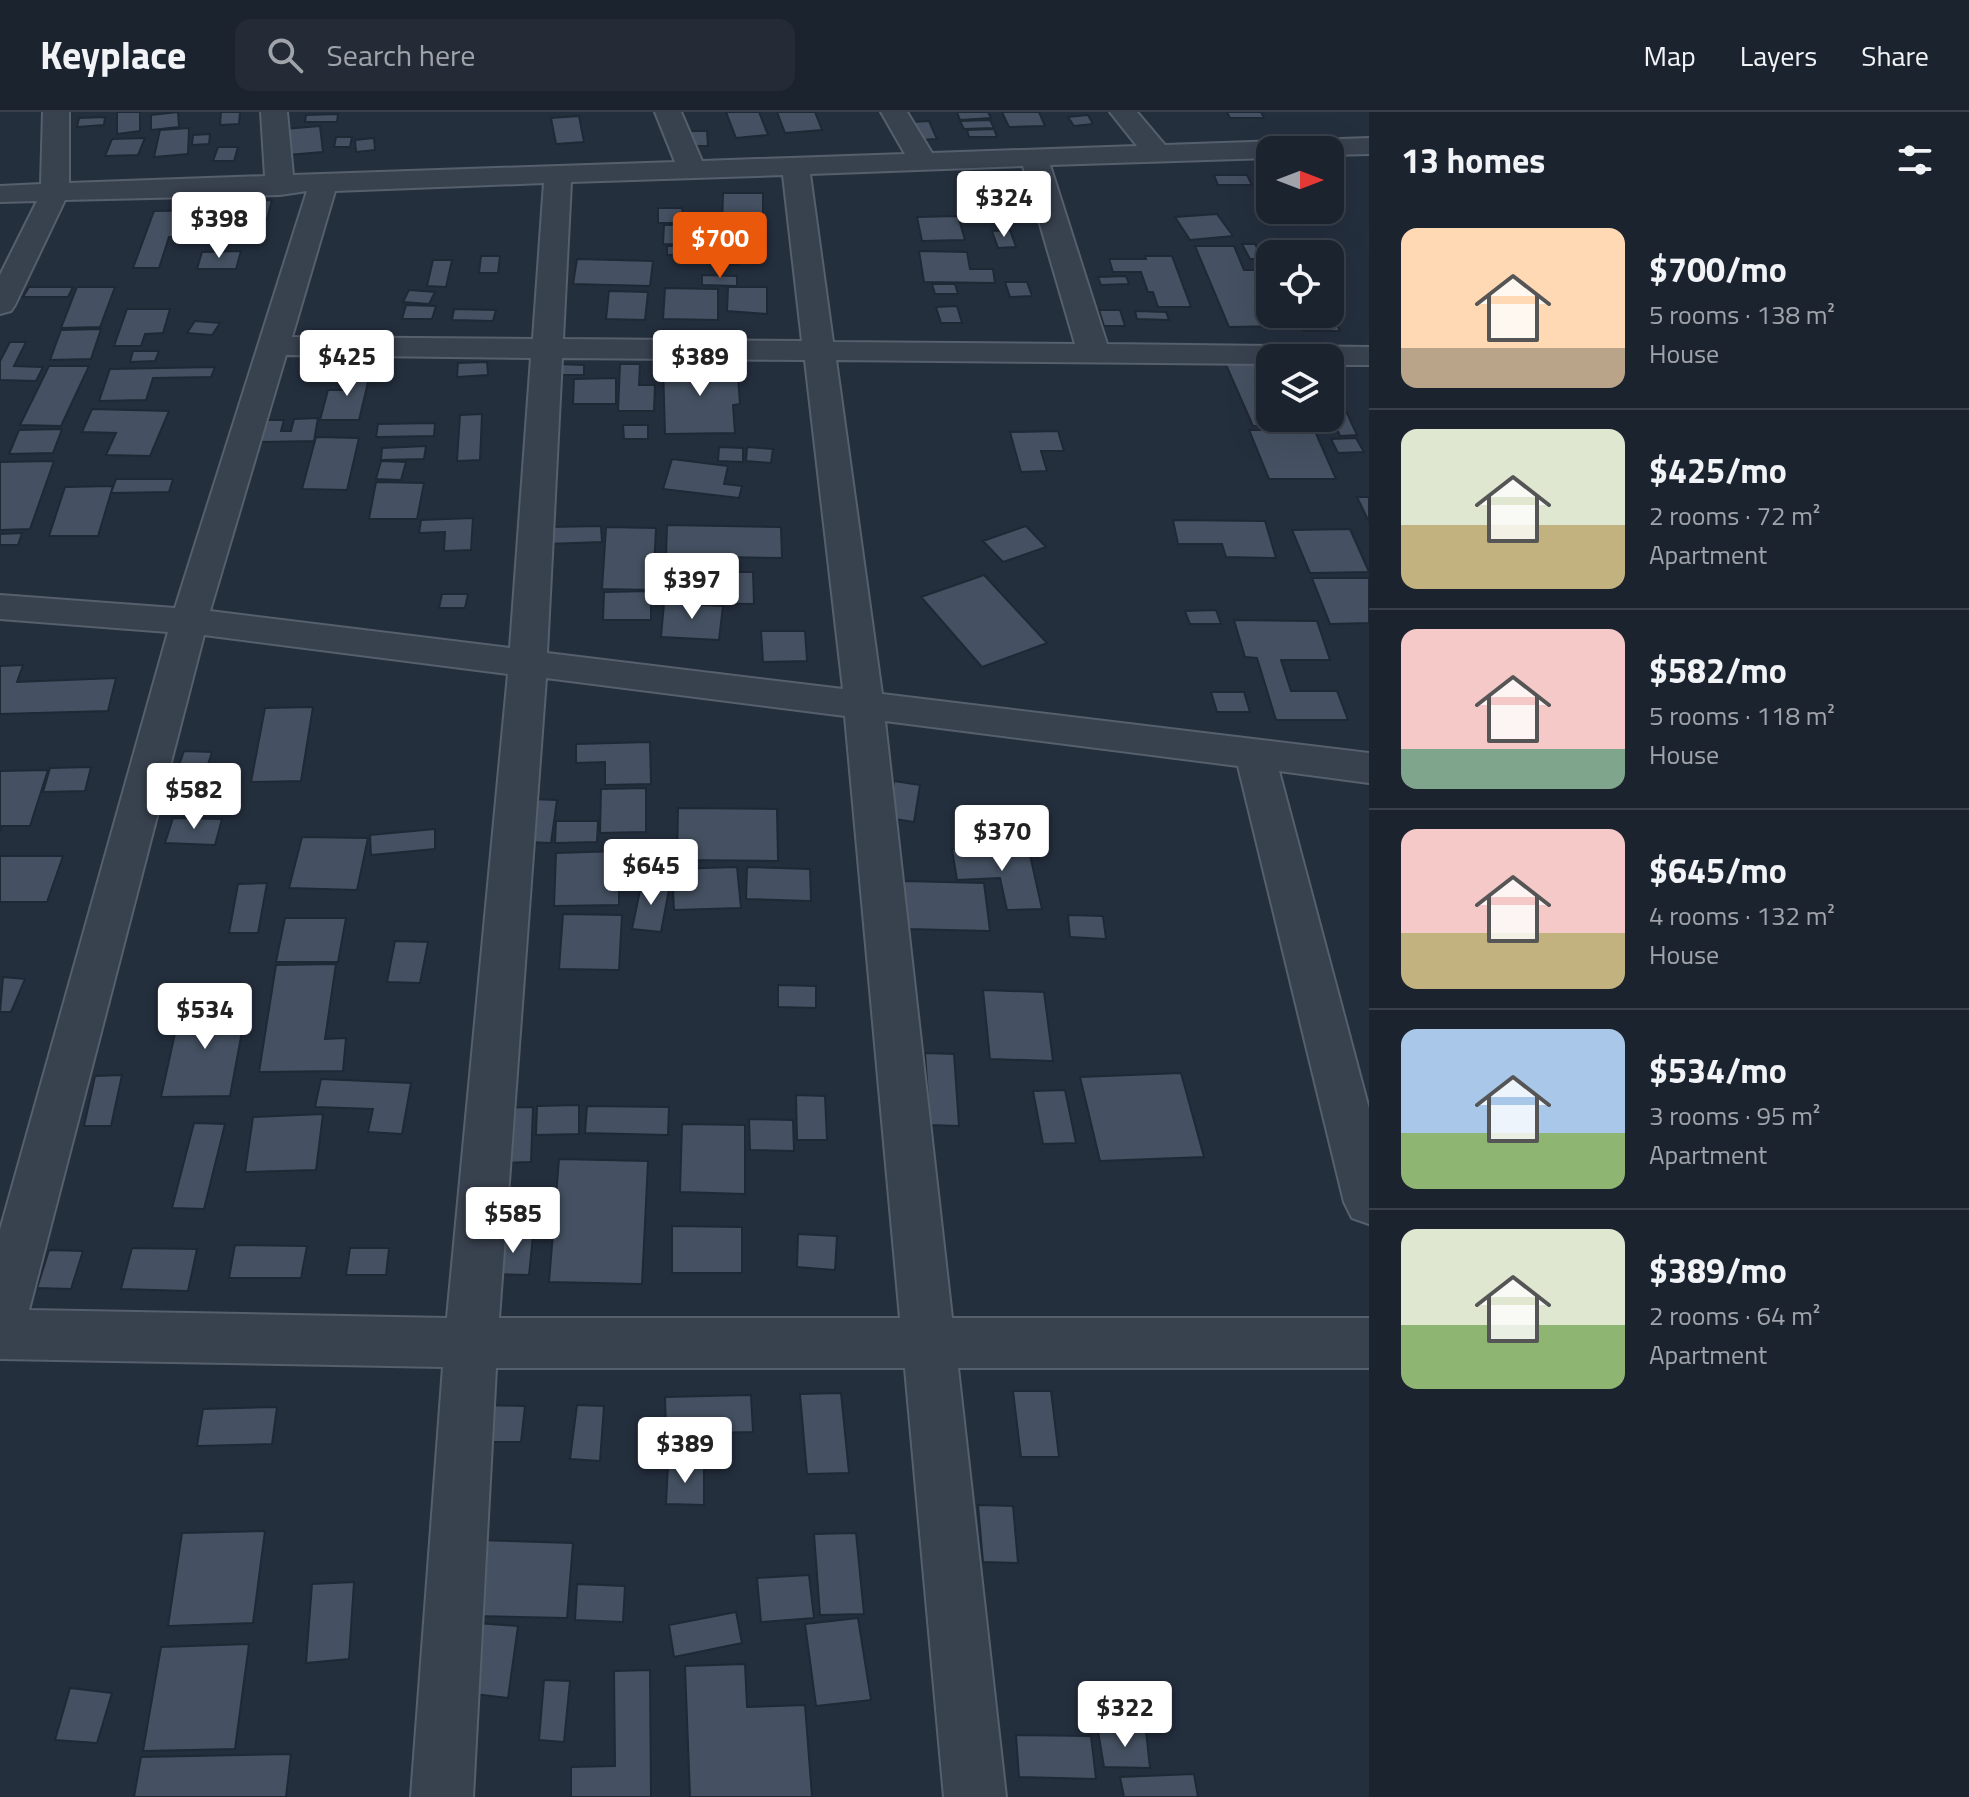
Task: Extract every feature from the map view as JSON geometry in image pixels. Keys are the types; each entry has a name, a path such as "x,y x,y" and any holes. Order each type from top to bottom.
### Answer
{"street":[{"path":"0,305 55,192 56,112"},
{"path":"274,112 280,187"},
{"path":"668,112 693,172"},
{"path":"894,112 924,163"},
{"path":"1123,112 1156,152"},
{"path":"0,194 924,163 1156,152 1366,132"},
{"path":"1034,158 1094,354"},
{"path":"796,168 864,707 975,1797"},
{"path":"442,1797 471,1343 528,662 558,177"},
{"path":"0,1322 189,621 323,185"},
{"path":"274,346 1369,356"},
{"path":"0,607 189,621 1369,768"},
{"path":"1255,754 1369,1202"},
{"path":"0,1334 471,1343 1369,1343"}],"building":[{"path":"117,112 140,112 140,131 117,134"},
{"path":"178,112 179,127 151,130 151,115"},
{"path":"221,112 240,112 239,124 220,125"},
{"path":"726,112 759,112 768,135 736,138"},
{"path":"777,112 815,112 822,130 785,133"},
{"path":"957,112 988,112 991,118 960,120"},
{"path":"1002,112 1039,112 1045,126 1009,127"},
{"path":"1227,112 1261,112 1264,118 1230,118"},
{"path":"338,114 337,122 305,122 306,115"},
{"path":"1088,115 1093,124 1074,126 1068,117"},
{"path":"579,116 584,142 556,144 551,118"},
{"path":"105,117 104,125 77,127 79,118"},
{"path":"990,120 994,128 964,129 960,121"},
{"path":"929,121 937,139 919,140 911,122"},
{"path":"320,126 323,152 287,155 284,129"},
{"path":"189,128 188,154 154,157 160,130"},
{"path":"994,129 997,137 969,137 967,130"},
{"path":"681,131 707,131 708,146 682,146"},
{"path":"210,134 209,144 192,145 193,135"},
{"path":"336,137 352,137 350,147 334,147"},
{"path":"145,138 138,155 105,156 112,139"},
{"path":"374,138 375,150 356,152 355,140"},
{"path":"218,147 238,147 234,161 213,161"},
{"path":"1214,175 1247,175 1252,185 1218,185"},
{"path":"970,176 993,176 999,193 975,193"},
{"path":"723,193 763,193 763,229 722,228"},
{"path":"272,200 267,219 211,220 205,237 169,237 159,268 133,268 154,211 211,210 214,201"},
{"path":"658,208 682,208 683,215 721,215 721,223 658,223"},
{"path":"1217,214 1233,236 1190,240 1175,217"},
{"path":"958,216 965,240 922,241 917,217"},
{"path":"664,225 715,225 714,245 663,244"},
{"path":"1010,230 1016,247 998,248 992,231"},
{"path":"1242,244 1256,246 1256,259 1250,259"},
{"path":"667,246 692,246 692,254 667,255"},
{"path":"1195,246 1234,246 1244,270 1256,270 1256,327 1229,327"},
{"path":"241,251 236,269 197,269 202,252"},
{"path":"919,251 967,252 970,269 993,269 995,283 924,282"},
{"path":"719,255 740,255 739,265 718,264"},
{"path":"481,256 500,256 498,273 479,273"},
{"path":"1145,256 1172,256 1191,307 1158,307 1153,292 1148,292 1141,272 1113,272 1109,259 1146,259"},
{"path":"577,259 653,261 650,286 573,284"},
{"path":"433,260 452,260 446,287 427,286"},
{"path":"702,275 737,276 737,286 702,285"},
{"path":"1126,276 1129,284 1101,285 1098,277"},
{"path":"1005,282 1027,282 1032,296 1010,297"},
{"path":"932,284 955,284 958,294 935,294"},
{"path":"29,287 73,287 68,297 23,297"},
{"path":"77,287 115,287 100,327 61,328"},
{"path":"728,287 767,287 767,314 727,311"},
{"path":"665,288 718,289 718,320 663,319"},
{"path":"409,290 435,292 429,304 403,302"},
{"path":"609,291 648,292 645,320 606,319"},
{"path":"406,305 436,306 432,319 402,319"},
{"path":"957,306 962,323 941,323 936,307"},
{"path":"127,309 170,309 163,333 145,334 141,346 114,346"},
{"path":"454,309 496,310 493,321 452,320"},
{"path":"1099,310 1120,310 1125,326 1104,326"},
{"path":"1135,311 1166,312 1169,320 1137,319"},
{"path":"195,321 220,323 212,335 187,333"},
{"path":"1303,328 1338,328 1340,331 1304,331"},
{"path":"101,329 91,359 50,360 61,330"},
{"path":"10,342 26,342 14,366 43,367 36,381 0,380 0,361"},
{"path":"133,351 159,351 155,361 130,362"},
{"path":"1223,358 1256,358 1256,426 1253,426"},
{"path":"487,362 488,375 457,377 458,363"},
{"path":"737,363 740,404 733,405 735,433 665,434 663,365"},
{"path":"557,364 584,365 584,375 555,375"},
{"path":"620,364 640,364 639,385 655,385 654,411 618,411"},
{"path":"49,366 89,366 61,426 20,425"},
{"path":"215,367 211,377 153,378 146,400 99,401 110,369"},
{"path":"350,370 371,370 359,420 320,420 328,390 345,390"},
{"path":"616,378 616,404 573,404 574,379"},
{"path":"1344,407 1357,435 1340,436 1338,432 1344,432"},
{"path":"92,409 169,411 150,456 106,455 116,433 82,432"},
{"path":"482,414 480,460 457,461 460,415"},
{"path":"318,418 314,441 261,442 266,420 284,420 281,431 291,431 294,419"},
{"path":"435,423 434,436 376,437 378,424"},
{"path":"623,425 648,425 648,439 624,439"},
{"path":"62,429 53,453 9,454 19,430"},
{"path":"1249,430 1315,432 1336,479 1269,479"},
{"path":"1058,431 1064,451 1041,451 1047,471 1021,472 1010,432"},
{"path":"316,437 359,438 347,490 302,489"},
{"path":"1356,438 1364,452 1338,453 1331,439"},
{"path":"426,446 424,459 381,460 382,448"},
{"path":"719,447 743,448 743,462 718,461"},
{"path":"747,447 773,449 771,463 746,461"},
{"path":"672,459 728,466 724,484 742,486 739,498 663,489"},
{"path":"54,461 30,529 0,530 0,462"},
{"path":"381,461 406,462 401,480 376,479"},
{"path":"116,479 173,479 169,492 111,493"},
{"path":"376,482 424,483 417,519 369,519"},
{"path":"113,486 98,536 49,536 65,487"},
{"path":"1357,497 1369,497 1369,522"},
{"path":"473,518 471,550 444,551 445,532 419,533 421,520"},
{"path":"1173,520 1265,521 1276,558 1226,557 1222,544 1178,544"},
{"path":"667,525 781,527 782,558 666,556"},
{"path":"601,526 602,542 547,544 548,527"},
{"path":"1026,526 1046,547 1003,562 983,541"},
{"path":"606,527 656,528 653,590 602,589"},
{"path":"1350,529 1369,572 1310,573 1292,530"},
{"path":"22,533 18,545 0,545 0,534"},
{"path":"680,572 753,572 754,604 680,603"},
{"path":"984,575 1047,643 982,667 921,597"},
{"path":"1312,578 1369,578 1369,623 1330,624"},
{"path":"651,591 651,620 603,620 604,592"},
{"path":"442,594 468,594 465,608 439,608"},
{"path":"664,603 723,606 719,640 661,637"},
{"path":"1216,610 1221,624 1190,624 1185,611"},
{"path":"1234,620 1317,621 1330,660 1281,660 1291,691 1337,691 1348,720 1276,720 1257,658 1245,657"},
{"path":"761,631 805,631 807,661 763,662"},
{"path":"23,665 17,682 116,678 108,711 0,714 0,666"},
{"path":"1211,692 1244,692 1250,712 1217,712"},
{"path":"313,707 301,781 251,782 265,708"},
{"path":"650,742 651,784 605,785 605,762 576,763 576,744"},
{"path":"184,751 212,752 204,777 175,776"},
{"path":"91,767 85,791 43,792 50,768"},
{"path":"48,770 30,826 2,826 0,832 0,771"},
{"path":"175,779 204,779 199,797 170,797"},
{"path":"894,781 920,785 914,822 888,818"},
{"path":"646,788 646,832 600,833 601,789"},
{"path":"531,799 557,800 551,843 524,842"},
{"path":"678,808 777,809 778,861 677,860"},
{"path":"173,818 222,819 215,845 165,843"},
{"path":"556,821 598,821 597,842 555,843"},
{"path":"435,829 435,849 371,855 370,835"},
{"path":"302,837 368,838 357,890 289,888"},
{"path":"1028,846 1042,909 1007,910 1000,878 957,880 952,849"},
{"path":"619,851 619,905 554,906 556,853"},
{"path":"0,856 63,856 47,902 0,902"},
{"path":"737,867 741,908 674,910 672,869"},
{"path":"747,867 810,869 811,901 746,899"},
{"path":"642,881 670,884 661,932 632,929"},
{"path":"903,881 984,883 990,931 907,929"},
{"path":"267,883 258,933 229,933 238,884"},
{"path":"563,914 622,915 619,970 559,969"},
{"path":"1068,915 1103,916 1106,939 1070,937"},
{"path":"285,918 346,918 338,962 276,962"},
{"path":"395,941 428,942 420,983 387,982"},
{"path":"336,964 325,1039 346,1038 343,1071 259,1072 276,965"},
{"path":"3,977 25,979 11,1012 0,1012"},
{"path":"778,985 816,986 816,1008 778,1007"},
{"path":"983,990 1044,992 1053,1061 990,1059"},
{"path":"247,1005 230,1096 161,1097 181,1006"},
{"path":"925,1053 954,1054 959,1126 930,1125"},
{"path":"1181,1073 1204,1157 1100,1161 1080,1077"},
{"path":"122,1075 111,1126 84,1126 95,1076"},
{"path":"321,1079 411,1083 402,1134 368,1132 373,1109 315,1107"},
{"path":"1065,1090 1076,1143 1043,1144 1033,1091"},
{"path":"796,1095 825,1096 827,1140 797,1140"},
{"path":"579,1105 579,1134 536,1135 537,1106"},
{"path":"587,1106 669,1107 668,1135 585,1133"},
{"path":"533,1107 531,1162 500,1163 502,1108"},
{"path":"323,1114 316,1170 245,1172 253,1117"},
{"path":"749,1119 793,1120 794,1151 750,1150"},
{"path":"194,1123 225,1124 204,1209 172,1208"},
{"path":"682,1124 745,1125 745,1194 680,1192"},
{"path":"559,1159 648,1161 642,1284 549,1282"},
{"path":"672,1226 742,1227 742,1273 672,1273"},
{"path":"798,1234 837,1236 835,1270 797,1267"},
{"path":"497,1235 533,1236 529,1275 492,1274"},
{"path":"235,1245 307,1246 301,1278 229,1278"},
{"path":"132,1248 197,1249 188,1291 121,1289"},
{"path":"350,1248 389,1248 386,1275 346,1275"},
{"path":"49,1250 83,1251 71,1289 37,1288"},
{"path":"1013,1391 1051,1391 1059,1457 1021,1457"},
{"path":"841,1393 849,1473 807,1474 800,1394"},
{"path":"751,1395 753,1432 713,1433 714,1460 667,1461 665,1397"},
{"path":"483,1405 525,1406 521,1442 479,1442"},
{"path":"577,1405 604,1406 600,1461 570,1459"},
{"path":"277,1407 272,1444 197,1446 203,1409"},
{"path":"668,1464 704,1465 704,1505 666,1504"},
{"path":"978,1505 1013,1506 1018,1563 983,1562"},
{"path":"265,1531 253,1623 168,1626 182,1533"},
{"path":"856,1533 864,1614 820,1615 814,1534"},
{"path":"480,1540 573,1543 567,1618 472,1616"},
{"path":"809,1575 814,1618 761,1622 757,1578"},
{"path":"354,1582 349,1659 306,1663 312,1584"},
{"path":"577,1584 625,1586 623,1622 575,1620"},
{"path":"736,1612 742,1643 674,1657 669,1625"},
{"path":"858,1618 871,1700 816,1706 805,1624"},
{"path":"476,1623 518,1626 508,1698 466,1693"},
{"path":"249,1644 235,1749 143,1751 161,1647"},
{"path":"745,1664 747,1707 805,1705 812,1797 690,1797 685,1666"},
{"path":"650,1670 651,1797 571,1797 571,1767 615,1766 614,1671"},
{"path":"544,1680 570,1681 564,1742 539,1740"},
{"path":"70,1688 112,1693 97,1743 55,1740"},
{"path":"1098,1731 1146,1731 1150,1768 1104,1767"},
{"path":"1016,1735 1091,1736 1096,1779 1019,1777"},
{"path":"291,1754 286,1797 134,1797 141,1757"},
{"path":"1194,1774 1198,1797 1124,1797 1120,1777"}]}
